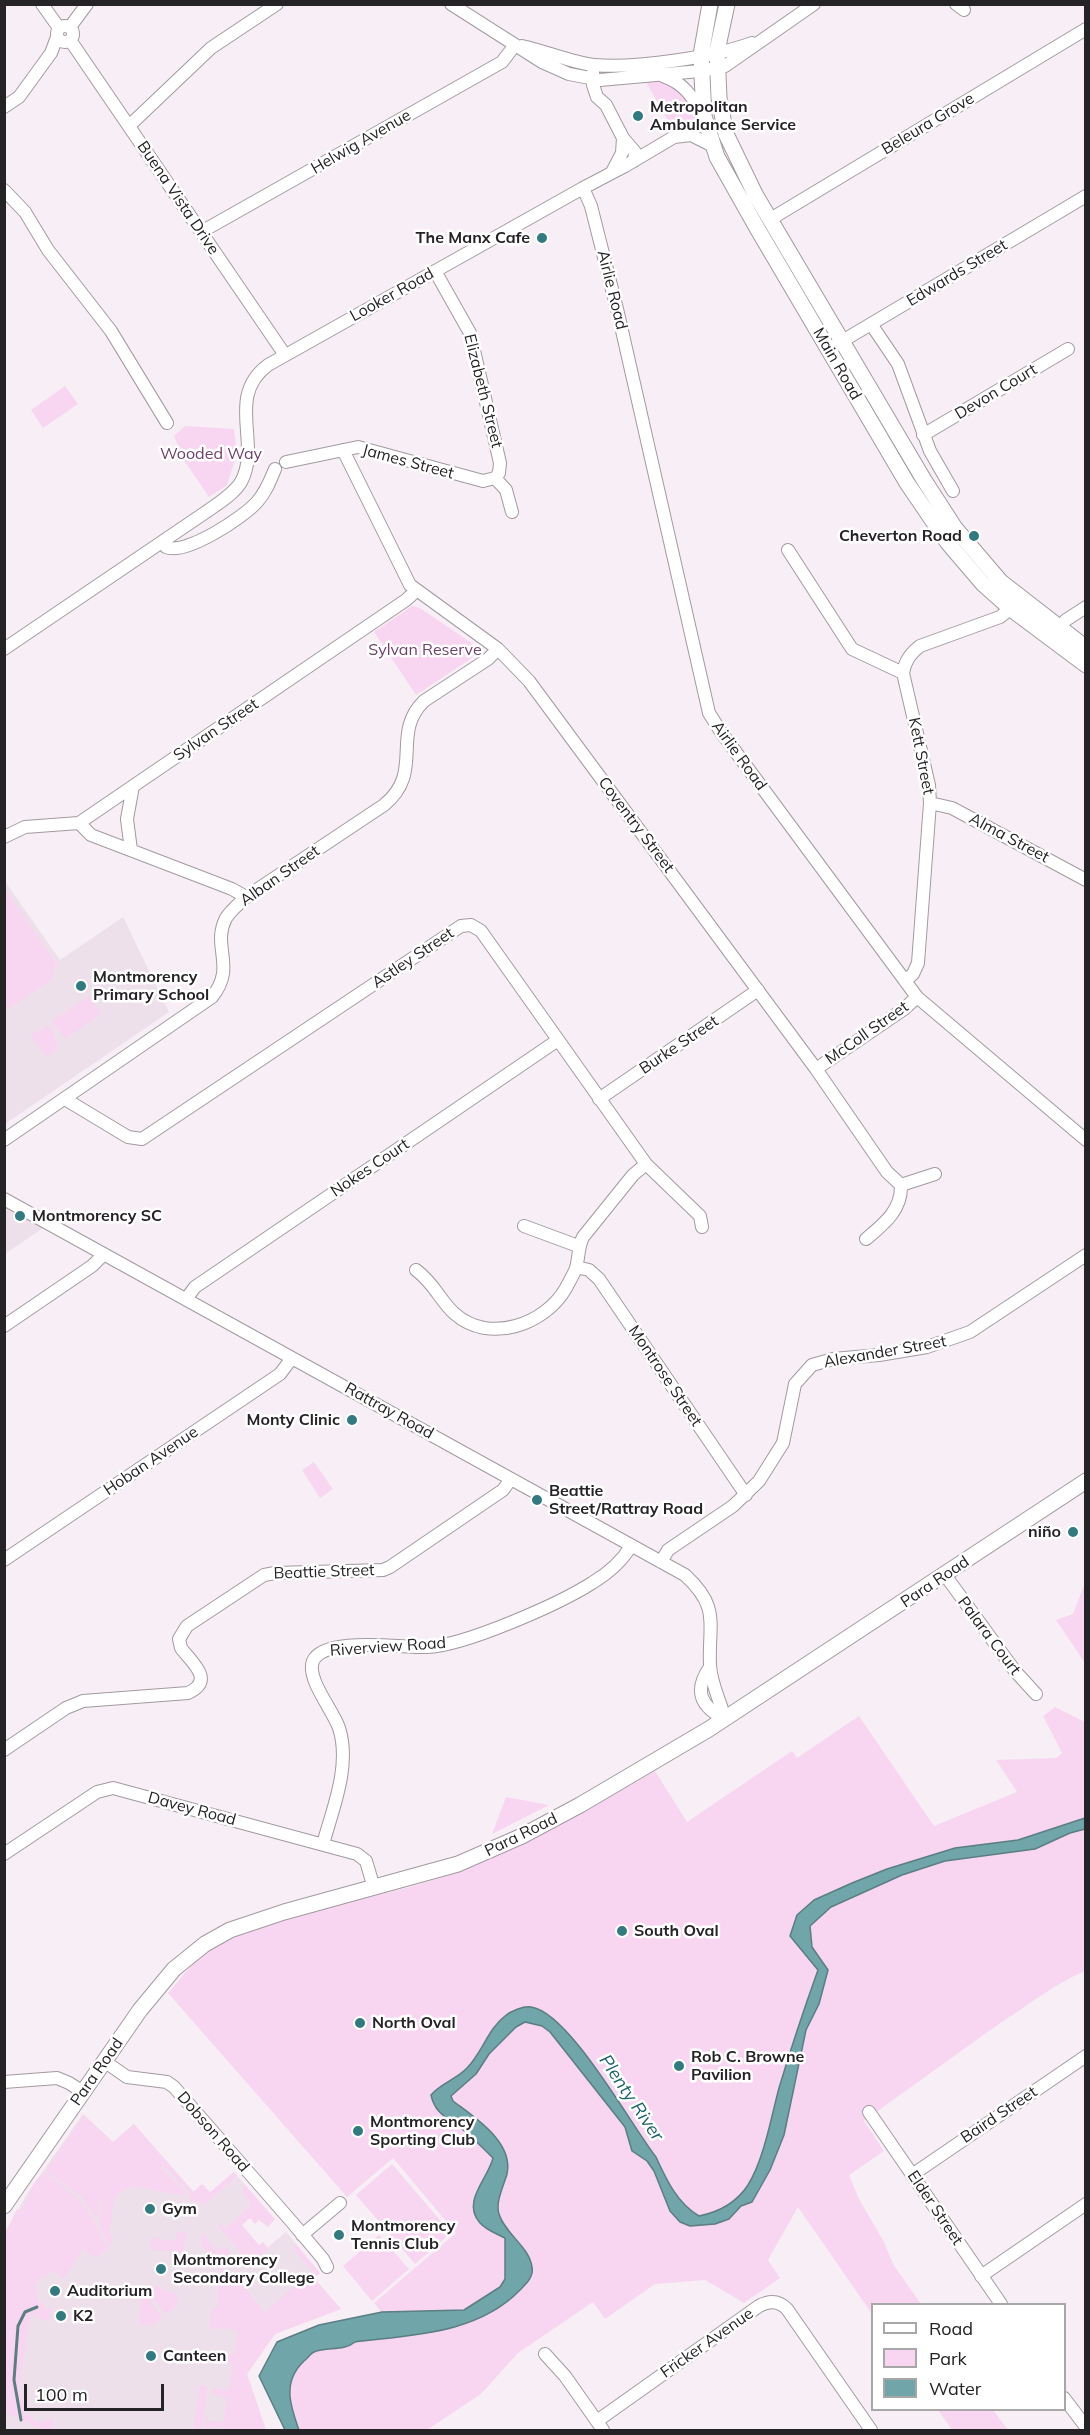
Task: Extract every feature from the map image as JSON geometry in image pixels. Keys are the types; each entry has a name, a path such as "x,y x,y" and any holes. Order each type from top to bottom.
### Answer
{"main road":[{"name":"Main Road","path":"710,4 701,55 720,106 726,134 738,162 928,516 968,567 1054,633 1086,665"},
{"name":"Main Road","path":"726,4 717,51 708,70 702,102 712,146 757,228 835,345"},
{"name":"Main Road","path":"1054,633 1086,648"},
{"name":"Para Road","path":"4,2206 140,2010 167,1976 205,1944 241,1926 449,1867 505,1844 580,1804 725,1719 1086,1481"}],"street":[{"name":"Buena Vista Drive","path":"42,4 129,126 285,355"},
{"path":"4,107 20,97 87,4"},
{"path":"129,126 211,48 277,4"},
{"path":"451,4 557,69 599,80 708,70 734,62 762,39 814,4"},
{"name":"Beleura Grove","path":"770,219 1086,29"},
{"path":"515,45 599,65 680,59 744,46 762,39"},
{"name":"Helwig Avenue","path":"201,232 502,62 515,45"},
{"path":"599,65 597,97 606,105 623,138 635,152 634,161"},
{"path":"663,75 688,91 707,130"},
{"name":"Looker Road","path":"4,649 216,505 240,483 247,460 246,398 251,383 259,372 285,355 634,161 669,139 682,135 699,138 712,146"},
{"path":"612,172 622,153 623,138"},
{"name":"Airlie Road","path":"583,188 591,206 618,313 709,713 917,997 1086,1140"},
{"path":"4,190 25,212 48,250 111,331 167,423"},
{"name":"Edwards Street","path":"835,345 1086,196"},
{"name":"Elizabeth Street","path":"435,271 470,333 500,463 499,472 495,478"},
{"path":"871,324 897,364 930,451 953,491"},
{"name":"Devon Court","path":"924,435 1068,349"},
{"name":"James Street","path":"163,541 166,546 176,548 199,540 229,524 255,504 267,490 280,465 358,447 483,481 495,478"},
{"name":"Coventry Street","path":"343,450 404,576 416,591 498,649 529,681 816,1069 881,1164 901,1185"},
{"path":"495,478 506,490 513,512"},
{"path":"788,550 852,649 903,673 907,658 920,646 992,621 1016,604"},
{"name":"Sylvan Street","path":"79,823 397,607 416,591"},
{"path":"1054,633 1086,607"},
{"name":"Alban Street","path":"4,1140 212,997 222,983 225,972 221,939 222,927 229,914 246,897 390,800 404,780 408,730 416,710 424,701 488,659 498,649"},
{"name":"Kett Street","path":"903,673 929,784 930,804 918,963 913,974 905,981"},
{"path":"131,850 127,819 133,786"},
{"name":"Alma Street","path":"930,804 952,808 1086,880"},
{"path":"4,837 25,827 79,823 91,835 232,889 246,897"},
{"name":"Astley Street","path":"65,1099 128,1137 142,1139 461,926 466,925 481,931 646,1164 700,1216 702,1227"},
{"name":"Burke Street","path":"599,1099 758,990"},
{"name":"McColl Street","path":"816,1069 904,1009 917,997"},
{"name":"Nokes Court","path":"186,1299 195,1287 558,1040"},
{"path":"416,1270 430,1280 448,1306 462,1319 485,1329 502,1329 527,1323 555,1303 576,1267 578,1246 583,1237 633,1175 646,1164"},
{"path":"866,1239 898,1206 902,1198 901,1185 935,1174"},
{"name":"Rattray Road","path":"4,1198 685,1575 699,1588 708,1608 712,1627 710,1667 703,1677 703,1699 710,1711 725,1719"},
{"path":"524,1226 578,1246"},
{"path":"4,1326 92,1266 104,1254"},
{"name":"Alexander Street","path":"661,1562 668,1550 746,1495 779,1452 787,1434 795,1384 812,1365 832,1359 888,1354 953,1340 970,1332 1086,1255"},
{"name":"Montrose Street","path":"576,1267 589,1270 599,1279 746,1495"},
{"name":"Hoban Avenue","path":"4,1560 280,1374 292,1358"},
{"name":"Beattie Street","path":"4,1750 66,1708 83,1701 188,1693 194,1690 201,1676 196,1665 181,1648 180,1634 187,1626 255,1580 275,1573 383,1570 503,1490 511,1479"},
{"name":"Riverview Road","path":"323,1844 340,1783 342,1761 339,1727 314,1680 312,1663 317,1655 330,1648 354,1646 437,1647 490,1630 510,1623 593,1583 625,1557 632,1546"},
{"name":"Palara Court","path":"945,1575 1015,1671 1036,1694"},
{"name":"Davey Road","path":"4,1854 97,1792 107,1788 323,1844 363,1858 374,1888"},
{"name":"Baird Street","path":"912,2175 1086,2056"},
{"name":"Dobson Road","path":"104,2061 128,2077 164,2081 171,2085 303,2235 327,2267"},
{"path":"4,2082 57,2078 83,2092"},
{"name":"Elder Street","path":"869,2112 1000,2303"},
{"path":"303,2235 340,2203"},
{"path":"981,2276 1086,2204"},
{"name":"Fricker Avenue","path":"600,2426 759,2306 773,2301 788,2309 871,2430"},
{"path":"545,2354 565,2376 600,2426"},
{"path":"1066,2399 1086,2427"}],"shaded area":[{"name":"Montmorency Primary School","path":"4,880 60,960 123,917 169,1012 5,1124"},
{"path":"5,1203 46,1226 5,1254"},
{"name":"Montmorency Secondary College","path":"83,2114 113,2142 134,2124 201,2200 234,2172 260,2202 227,2230 253,2260 286,2232 320,2273 314,2278 341,2309 275,2334 247,2374 266,2430 5,2430 5,2232 27,2194"}],"green space":[{"path":"661,81 679,87 690,106 698,132 674,131 646,82"},
{"path":"65,386 78,404 43,428 31,410"},
{"name":"Wooded Way","path":"185,426 234,429 237,454 227,485 209,497 183,459 174,436"},
{"name":"Sylvan Reserve","path":"412,606 420,608 473,644 474,651 472,658 416,695 374,632"},
{"path":"5,889 56,963 51,980 5,1011"},
{"path":"89,996 101,1014 65,1039 52,1021"},
{"path":"48,1026 54,1033 58,1049 46,1057 30,1035"},
{"path":"314,1462 333,1489 320,1498 302,1470"},
{"path":"1085,1583 1085,1663 1056,1620 1073,1614"},
{"path":"1055,1707 1085,1722 1085,1971 1052,1989 999,2024 864,2121 884,2151 849,2175 893,2264 920,2303 871,2303 871,2313 798,2207 768,2260 780,2278 744,2303 705,2280 655,2284 605,2319 593,2302 518,2353 481,2394 427,2430 292,2430 285,2414 292,2352 391,2324 374,2303 456,2233 393,2158 347,2197 168,1993 197,1960 225,1941 252,1929 281,1919 403,1889 489,1859 545,1832 655,1771 687,1822 792,1751 797,1758 859,1716 934,1826 1017,1792 996,1760 1056,1758 1062,1753 1043,1716"},
{"path":"506,1797 549,1805 492,1834"},
{"path":"84,2115 113,2142 134,2124 193,2192 202,2184 210,2192 234,2172 237,2176 205,2204 189,2201 190,2193 162,2165 160,2167 184,2190 186,2196 132,2186 115,2196 109,2235 113,2236 110,2249 99,2225 102,2200 97,2220 81,2196 47,2172 47,2168"},
{"path":"392,2164 451,2233 415,2264 356,2195"},
{"path":"45,2173 84,2205 107,2249 96,2258 83,2249 64,2279 54,2271 38,2280 34,2288 39,2291 36,2296 39,2303 45,2303 44,2308 52,2308 49,2321 30,2315 20,2385 25,2416 32,2415 34,2422 53,2419 52,2429 58,2428 59,2430 43,2430 5,2412 5,2234 17,2209 20,2211 31,2194 29,2192 34,2184"},
{"path":"245,2185 275,2219 268,2227 259,2220 255,2224 250,2218 242,2225 259,2245 263,2242 268,2248 287,2233 251,2264 218,2226 219,2223 225,2228 252,2205 242,2192"},
{"path":"177,2231 186,2233 184,2253 149,2249 151,2238 175,2241"},
{"path":"202,2233 218,2251 225,2246 237,2261 232,2269 205,2250 202,2245"},
{"path":"379,2235 409,2269 372,2301 343,2266"},
{"path":"296,2244 320,2273 314,2278 341,2309 275,2334 247,2374 266,2430 222,2430 221,2427 207,2427 207,2430 204,2430 206,2417 208,2421 223,2423 227,2398 212,2394 214,2388 229,2390 233,2364 219,2362 220,2353 234,2355 238,2330 209,2328 212,2308 218,2307 218,2282 221,2270 202,2255 235,2277 265,2312 312,2271 293,2249"},
{"path":"156,2286 178,2295 177,2307 165,2314 150,2294 151,2288"},
{"path":"143,2290 162,2318 153,2325 138,2324"},
{"path":"200,2385 206,2386 207,2389 202,2427 201,2430 193,2430"},
{"path":"939,2411 994,2411 1008,2430 952,2430"}],"water":[{"path":"1085,1818 1085,1829 1070,1833 1035,1849 945,1861 902,1875 831,1907 810,1926 812,1947 828,1970 819,2004 806,2030 784,2135 770,2170 752,2202 741,2206 729,2219 715,2224 690,2226 680,2222 670,2211 654,2171 647,2161 632,2151 625,2127 550,2032 542,2026 525,2022 516,2027 489,2054 476,2074 451,2096 453,2101 499,2141 504,2151 508,2162 507,2174 498,2209 506,2228 522,2246 530,2260 532,2274 529,2280 503,2305 464,2324 421,2334 355,2342 345,2347 324,2349 313,2353 297,2369 290,2385 291,2403 299,2430 285,2430 259,2376 277,2342 319,2325 382,2312 464,2310 500,2287 505,2279 505,2238 482,2225 473,2207 474,2199 493,2158 466,2132 439,2111 431,2095 467,2068 494,2027 510,2012 531,2007 546,2014 563,2028 581,2048 656,2157 678,2197 699,2216 714,2212 739,2196 754,2175 763,2151 788,2058 818,1970 790,1936 797,1915 814,1900 887,1869 955,1848 1018,1840"}],"waterway":[{"path":"21,2420 14,2380 18,2326 25,2312 37,2307"}],"place":[{"name":"Metropolitan Ambulance Service","path":"638,116"},
{"name":"The Manx Cafe","path":"542,238"},
{"name":"Cheverton Road","path":"974,536"},
{"name":"Montmorency Primary School","path":"81,986"},
{"name":"Montmorency SC","path":"20,1216"},
{"name":"Monty Clinic","path":"352,1420"},
{"name":"Beattie Street/Rattray Road","path":"537,1500"},
{"name":"niño","path":"1073,1532"},
{"name":"South Oval","path":"622,1931"},
{"name":"North Oval","path":"360,2023"},
{"name":"Rob C. Browne Pavilion","path":"679,2066"},
{"name":"Montmorency Sporting Club","path":"358,2131"},
{"name":"Gym","path":"150,2209"},
{"name":"Montmorency Tennis Club","path":"339,2235"},
{"name":"Montmorency Secondary College","path":"161,2269"},
{"name":"Auditorium","path":"55,2291"},
{"name":"K2","path":"61,2316"},
{"name":"Canteen","path":"151,2356"}],"water label":[{"name":"Plenty River","path":"631,2098"}]}
